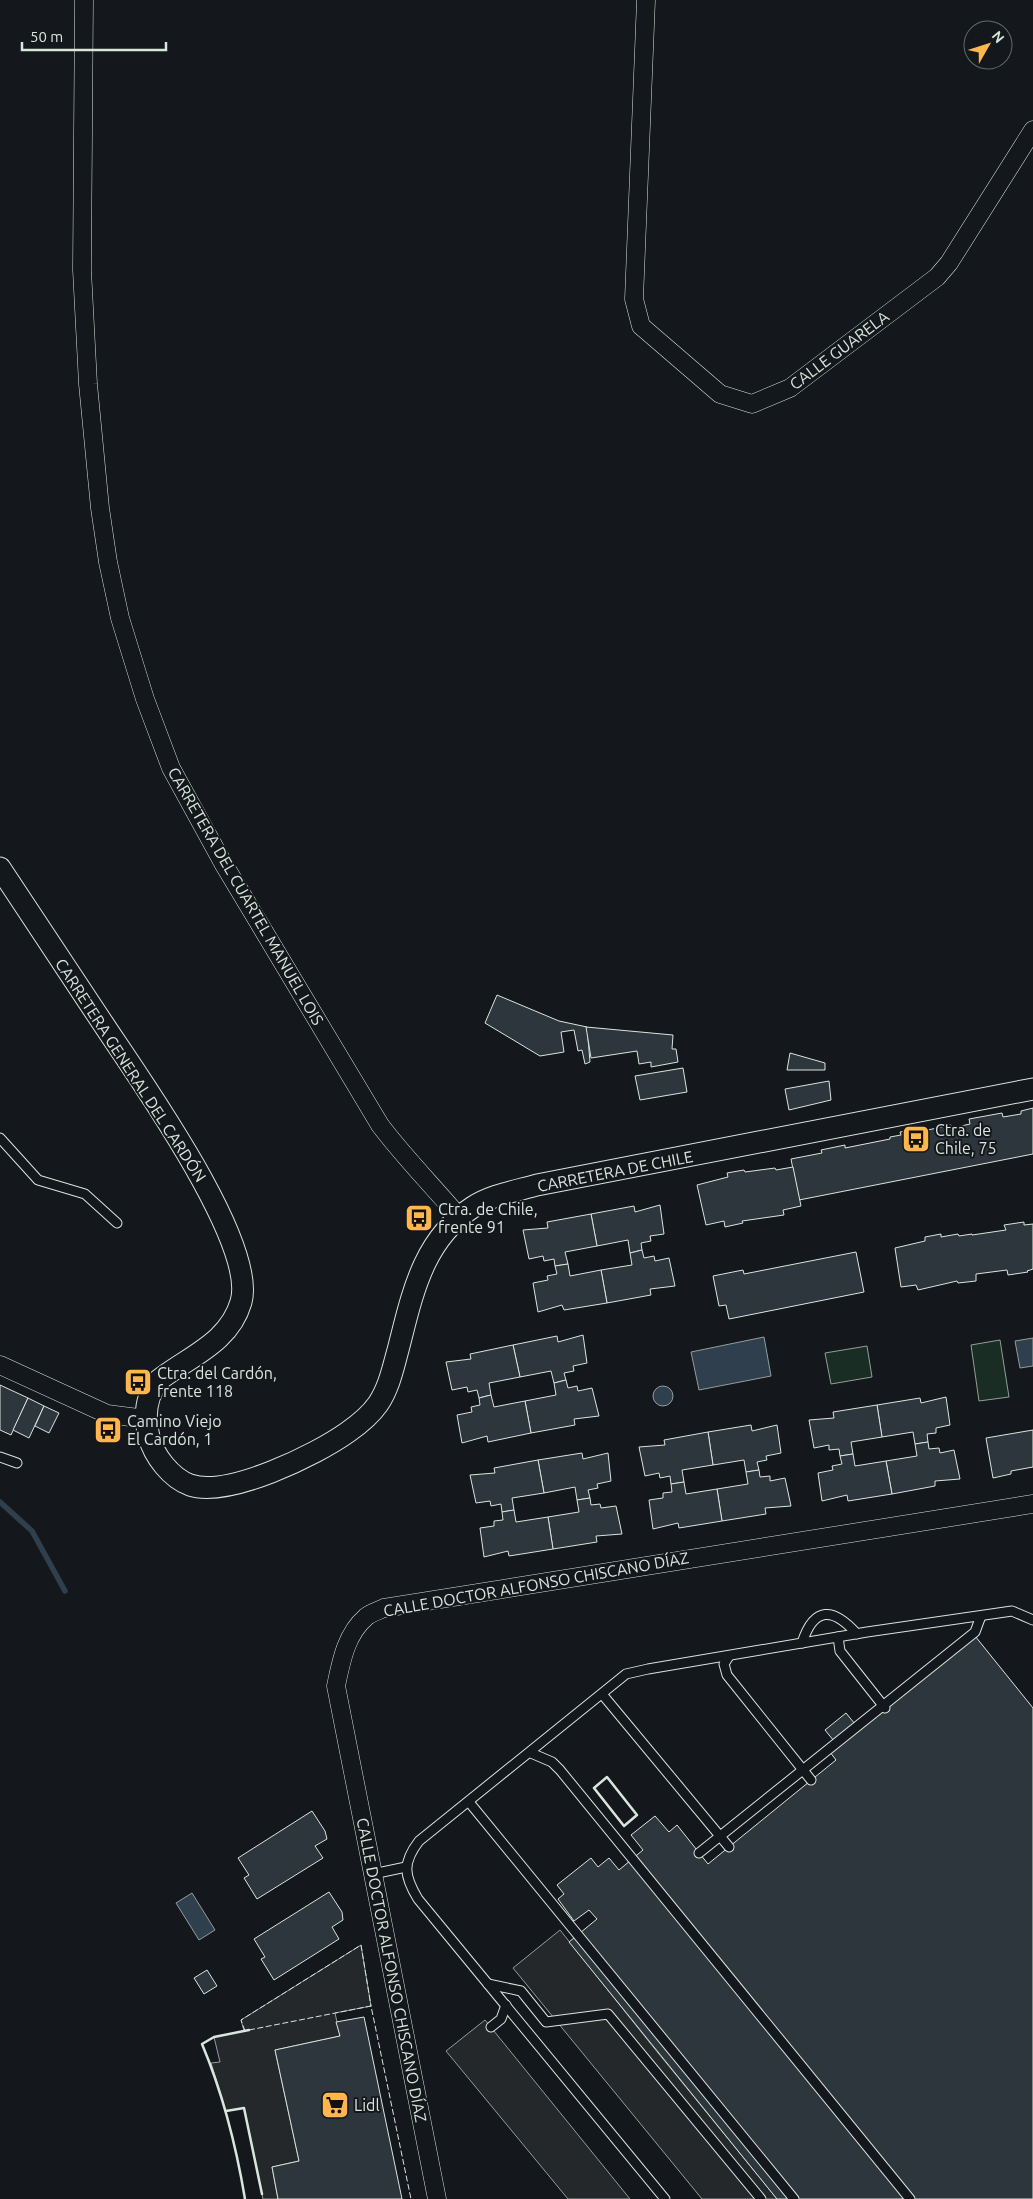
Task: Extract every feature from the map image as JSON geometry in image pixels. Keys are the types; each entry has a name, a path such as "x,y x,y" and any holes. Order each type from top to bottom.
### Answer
{"street":[{"name":"CARRETERA DEL CUARTEL MANUEL LOIS","path":"84,0 82,270 88,384 100,508 108,562 123,627 145,698 171,768 223,863 380,1125 459,1217"},
{"name":"CALLE GUARELA","path":"646,0 634,299 640,326 720,394 752,404 790,388 937,277 949,263 1033,130"},
{"name":"CARRETERA GENERAL DEL CARDÓN","path":"0,868 177,1136 218,1210 239,1260 244,1289 241,1302 232,1322 215,1343 159,1380 147,1401 146,1419"},
{"name":"CARRETERA DE CHILE","path":"146,1419 149,1439 157,1456 167,1469 190,1485 206,1488 247,1481 292,1463 336,1440 349,1432 378,1405 390,1379 408,1310 426,1259 439,1236 459,1217 486,1200 537,1185 1033,1089"},
{"path":"0,1365 107,1414 146,1419"},
{"name":"CALLE DOCTOR ALFONSO CHISCANO DÍAZ","path":"437,2199 336,1686 343,1654 353,1634 366,1617 384,1608 1033,1504"}],"lane":[{"path":"0,1138 38,1180 85,1194 117,1223"},
{"path":"0,1457 17,1463"},
{"path":"665,2199 418,1899 409,1885 406,1867 410,1852 419,1841 531,1753 626,1674 838,1637 1012,1611 1033,1620"},
{"path":"802,1643 810,1624 820,1616 827,1614 843,1619 857,1634"},
{"path":"699,1853 975,1632 981,1616"},
{"path":"838,1637 840,1651 885,1708"},
{"path":"729,1656 724,1664 727,1675 811,1780"},
{"path":"602,1694 728,1847"},
{"path":"531,1753 552,1762 560,1770 910,2199"},
{"path":"469,1802 794,2199"},
{"path":"373,1874 406,1867"},
{"path":"488,1984 521,1991 546,2022 608,2014 761,2199"},
{"path":"491,2027 501,2019 506,2005"}],"green space":[{"path":"1000,1340 1009,1397 979,1401 971,1345"},
{"path":"867,1346 872,1377 831,1384 825,1353"}],"shaded area":[{"path":"560,1930 777,2199 702,2199 513,1968"},
{"path":"361,1945 371,2006 335,2013 340,2036 275,2050 299,2161 272,2167 278,2199 263,2199 244,2108 226,2111 211,2063 220,2062 214,2037 244,2031 241,2020"},
{"path":"485,2020 630,2199 568,2199 446,2051"}],"water":[{"path":"764,1337 771,1376 699,1390 691,1352"},
{"path":"1033,1338 1033,1366 1020,1368 1015,1341"},
{"path":"663,1386 670,1389 673,1396 670,1403 663,1406 656,1403 653,1396 656,1389"},
{"path":"192,1893 215,1930 199,1940 176,1903"}],"building":[{"path":"497,995 559,1021 587,1027 590,1062 585,1064 582,1050 578,1051 574,1030 561,1032 564,1052 540,1056 485,1023"},
{"path":"586,1027 673,1035 672,1049 676,1049 678,1062 651,1067 651,1062 639,1064 637,1051 591,1058"},
{"path":"790,1053 825,1063 825,1070 787,1070"},
{"path":"683,1068 687,1092 640,1100 635,1076"},
{"path":"829,1081 831,1100 789,1110 785,1089"},
{"path":"1033,1108 1033,1154 799,1200 791,1159 822,1153 821,1150 845,1145 845,1148 890,1139 890,1137 901,1135 900,1132 923,1128 923,1131 951,1125 952,1128 970,1124 969,1119 1002,1113 1003,1117 1021,1114 1021,1111"},
{"path":"793,1167 801,1206 783,1210 784,1215 742,1221 743,1223 725,1227 724,1221 706,1225 697,1185 728,1177 727,1173"},
{"path":"660,1205 664,1234 650,1236 651,1241 641,1243 642,1250 630,1253 628,1240 597,1246 591,1214 634,1206 635,1212"},
{"path":"591,1214 597,1246 565,1252 568,1264 555,1266 554,1259 544,1261 543,1256 529,1259 523,1230 548,1228 547,1222"},
{"path":"1024,1222 1024,1225 1033,1224 1033,1269 1028,1272 1008,1275 1007,1270 976,1274 976,1281 958,1283 957,1281 918,1290 916,1285 901,1287 895,1248 925,1241 925,1237 941,1234 941,1237 958,1234 959,1236 972,1235 1006,1230 1004,1225"},
{"path":"642,1250 644,1258 654,1256 655,1261 669,1258 675,1286 650,1289 651,1295 607,1303 601,1270 632,1265 630,1253"},
{"path":"856,1252 864,1292 729,1319 726,1305 719,1306 713,1276 743,1270 744,1274"},
{"path":"568,1264 570,1276 601,1270 607,1303 564,1310 562,1305 538,1312 533,1283 548,1280 547,1276 557,1274 555,1266"},
{"path":"583,1335 587,1363 573,1366 574,1371 564,1373 566,1380 554,1383 551,1371 520,1377 513,1345 557,1336 558,1342"},
{"path":"513,1345 520,1377 489,1383 491,1395 479,1398 477,1390 468,1392 467,1387 452,1390 446,1362 471,1359 470,1354"},
{"path":"566,1380 568,1388 577,1386 578,1391 592,1388 599,1416 574,1419 575,1425 531,1433 525,1401 556,1395 554,1383"},
{"path":"0,1385 28,1398 11,1435 0,1430"},
{"path":"491,1395 494,1407 525,1401 531,1433 488,1442 487,1436 462,1443 457,1415 472,1412 471,1407 480,1405 479,1398"},
{"path":"946,1397 950,1425 936,1428 936,1433 927,1434 928,1442 915,1444 913,1432 882,1437 877,1405 920,1398 921,1403"},
{"path":"28,1398 44,1406 29,1438 13,1430"},
{"path":"877,1405 882,1437 851,1442 853,1454 840,1456 839,1449 829,1450 829,1445 814,1448 809,1420 834,1418 833,1412"},
{"path":"44,1406 59,1413 49,1433 35,1426"},
{"path":"751,1425 752,1431 777,1425 781,1453 766,1456 767,1460 757,1462 759,1470 746,1472 744,1460 713,1465 708,1432"},
{"path":"1033,1430 1033,1467 1011,1471 1011,1474 993,1478 986,1438"},
{"path":"708,1432 713,1465 682,1470 684,1482 671,1484 670,1476 660,1478 659,1473 645,1476 639,1447 665,1445 664,1440"},
{"path":"928,1442 929,1449 939,1448 940,1453 954,1450 960,1479 935,1481 935,1486 892,1494 886,1461 917,1456 915,1444"},
{"path":"582,1453 583,1459 608,1453 611,1481 597,1484 598,1488 588,1490 590,1498 577,1500 575,1487 544,1493 538,1460"},
{"path":"853,1454 855,1466 886,1461 892,1494 848,1501 847,1495 822,1501 818,1473 833,1470 832,1466 842,1464 840,1456"},
{"path":"538,1460 544,1493 512,1498 514,1510 502,1512 501,1504 491,1506 490,1501 476,1503 470,1475 495,1473 494,1468"},
{"path":"759,1470 760,1477 770,1476 770,1481 785,1478 791,1506 765,1508 766,1514 722,1521 717,1489 748,1484 746,1472"},
{"path":"684,1482 686,1494 717,1489 722,1521 679,1528 678,1523 653,1529 649,1500 663,1498 663,1493 672,1492 671,1484"},
{"path":"590,1498 591,1505 600,1504 601,1508 616,1506 622,1534 596,1536 597,1542 553,1549 548,1517 579,1512 577,1500"},
{"path":"514,1510 516,1522 548,1517 553,1549 509,1556 508,1551 484,1557 480,1528 494,1526 494,1521 503,1520 502,1512"},
{"path":"975,1636 1033,1708 1033,2199 777,2199 569,1942 597,1919 589,1910 574,1921 558,1899 564,1894 557,1885 591,1858 598,1867 609,1858 619,1870 643,1850 631,1835 655,1816 669,1832 677,1825 708,1864 836,1760 830,1752 838,1746 825,1730 846,1713 859,1729"},
{"path":"312,1811 325,1831 327,1839 315,1846 323,1858 257,1899 244,1878 249,1875 238,1858"},
{"path":"329,1892 342,1912 343,1920 332,1927 339,1939 274,1980 261,1959 265,1957 254,1939"},
{"path":"207,1970 217,1986 204,1994 194,1978"},
{"name":"Lidl","path":"364,2017 402,2199 278,2199 272,2167 299,2161 275,2050 340,2036 336,2022"}],"waterway":[{"path":"0,1502 32,1531 65,1591"}],"fence":[{"path":"245,2031 241,2020 361,1945 371,2006"},
{"path":"249,2030 371,2006 411,2199"}],"wall":[{"path":"607,1777 637,1815 624,1826 594,1788 607,1777"},
{"path":"245,2199 228,2120 202,2044 214,2037 249,2030"},
{"path":"226,2111 244,2108 262,2194"}],"place":[{"name":"Ctra. de Chile, 75","path":"916,1139"},
{"name":"Ctra. de Chile, frente 91","path":"419,1218"},
{"name":"Ctra. del Cardón, frente 118","path":"138,1382"},
{"name":"Camino Viejo El Cardón, 1","path":"108,1430"},
{"name":"Lidl","path":"335,2105"}]}
